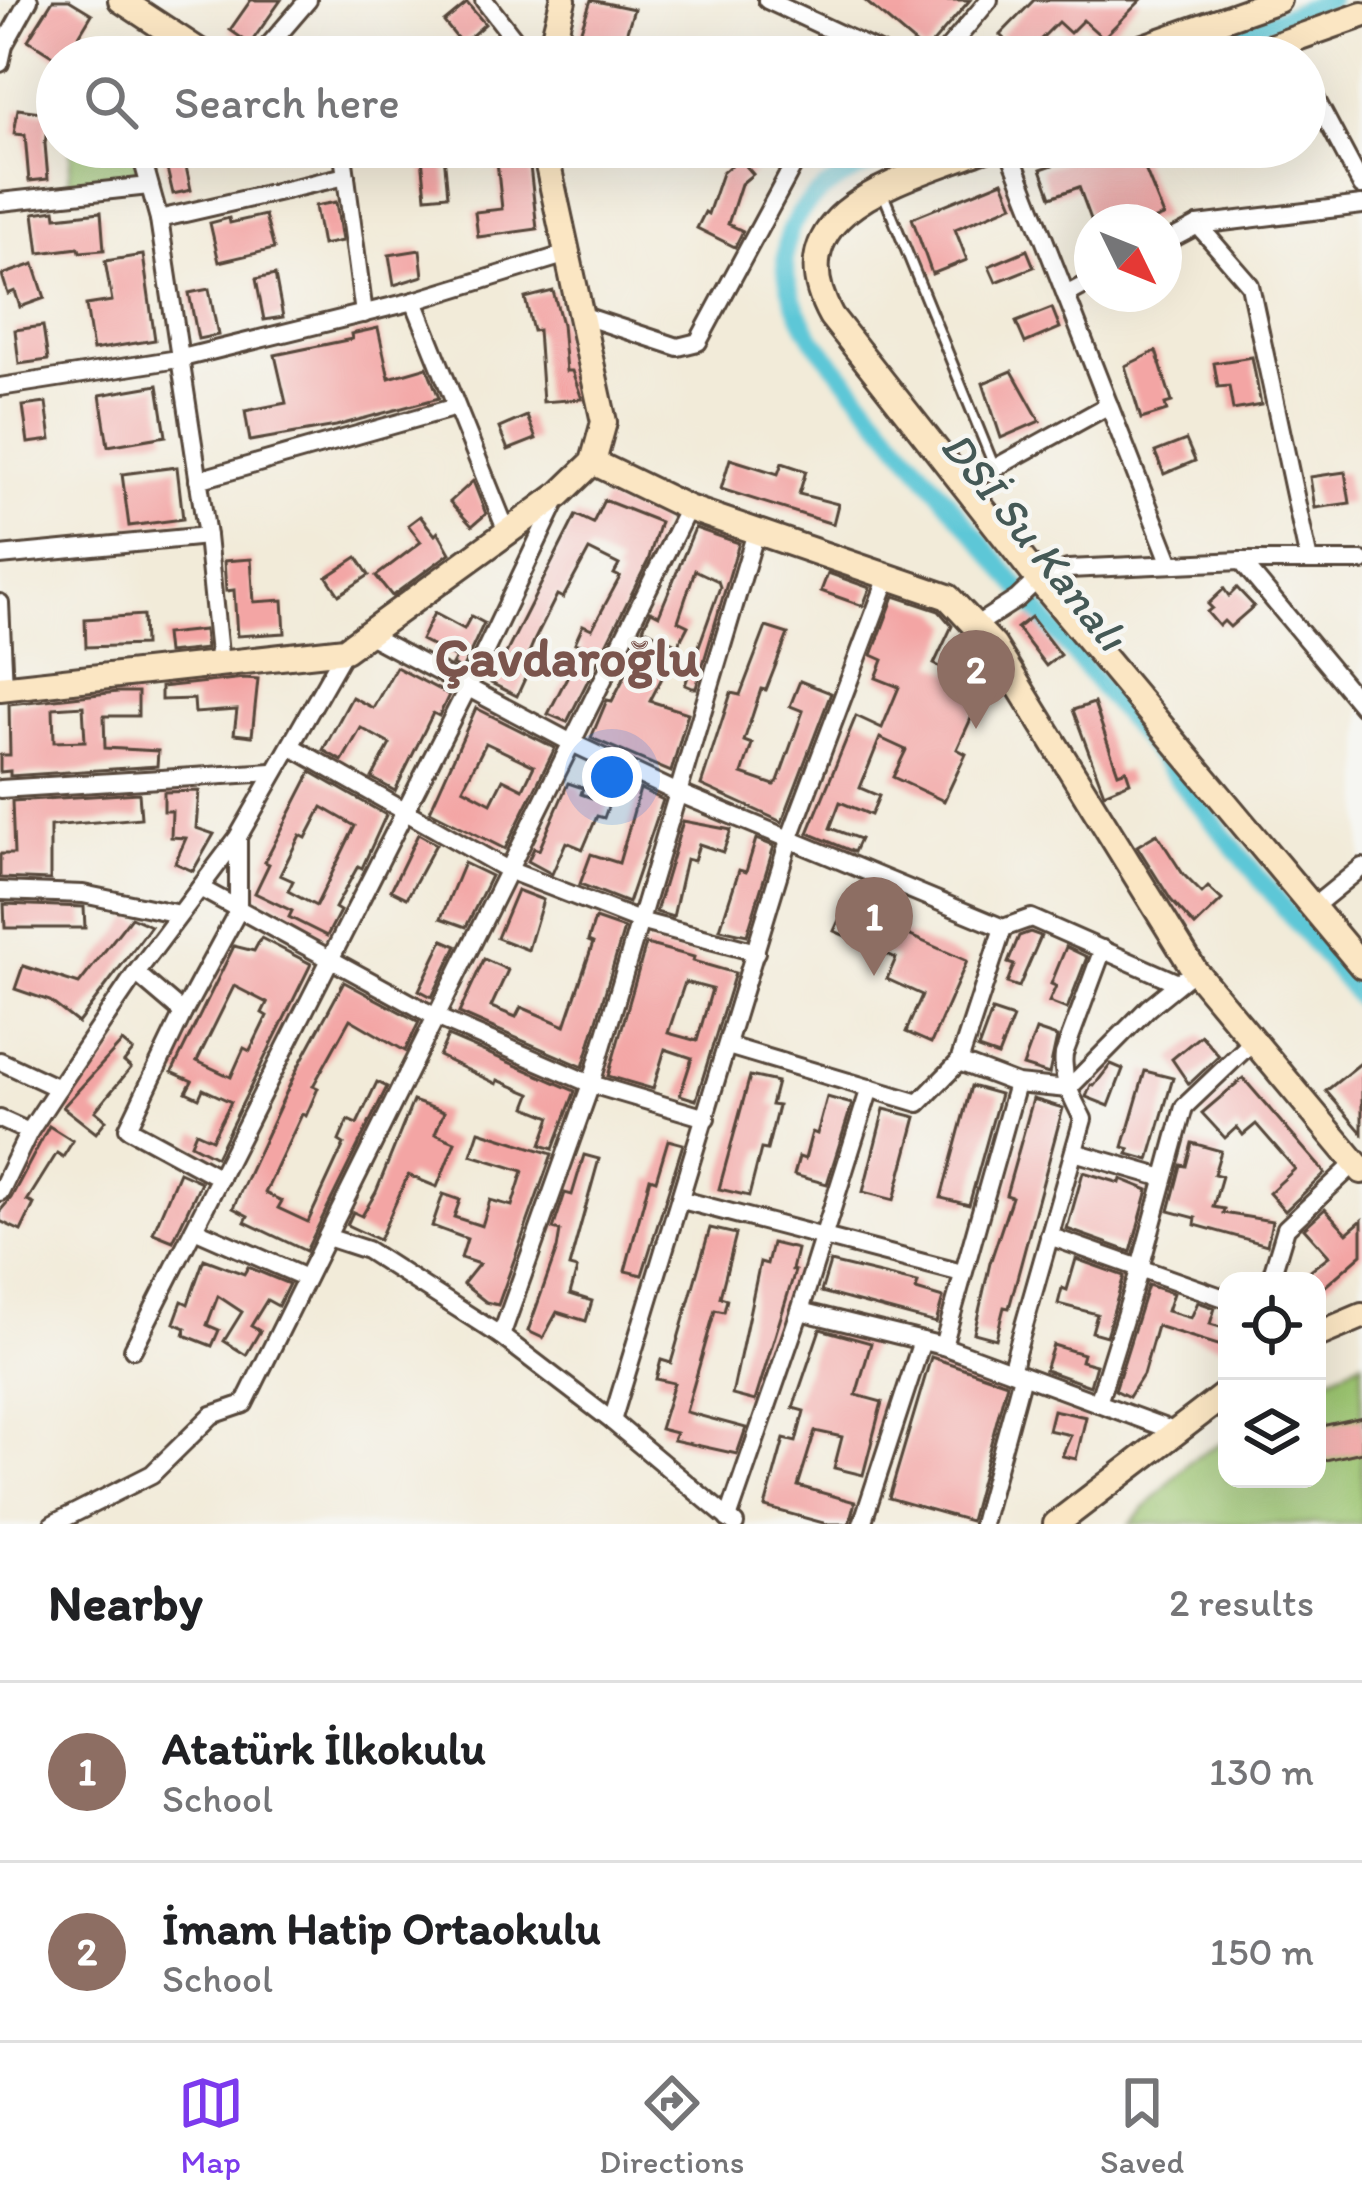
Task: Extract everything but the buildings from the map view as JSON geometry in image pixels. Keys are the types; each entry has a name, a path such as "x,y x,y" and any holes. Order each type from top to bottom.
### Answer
{"street":[{"path":"0,63 4,45 29,0"},
{"path":"122,0 160,36"},
{"path":"277,36 308,0"},
{"path":"484,0 512,36"},
{"path":"554,36 563,0"},
{"path":"766,0 844,36"},
{"path":"959,36 989,0"},
{"path":"1175,36 1278,0"},
{"path":"1318,36 1362,15"},
{"path":"1326,118 1362,186"},
{"path":"144,168 159,218 199,480 220,664"},
{"path":"345,168 364,314"},
{"path":"0,1192 29,1132 58,1088 238,837 345,650 560,494 593,462 604,422 549,168"},
{"path":"578,314 678,347 698,342 792,168"},
{"path":"936,168 853,204 823,238 817,260 821,298 1038,579 1362,966"},
{"path":"1016,168 1171,564"},
{"path":"159,218 346,176"},
{"path":"0,202 149,186"},
{"path":"1182,233 1198,225 1362,205"},
{"path":"1198,225 1250,285 1310,561"},
{"path":"0,387 178,359 414,301 567,254"},
{"path":"1066,295 1074,291"},
{"path":"414,301 507,532"},
{"path":"964,484 1108,405"},
{"path":"199,480 456,407"},
{"path":"593,462 688,508 947,597 994,646 1187,977 1253,1041 1359,1167 1286,1228 1273,1272"},
{"path":"134,1349 560,494"},
{"path":"53,1524 152,1474 212,1415 244,1404 688,508"},
{"path":"501,1336 591,1084 756,532"},
{"path":"0,556 207,536"},
{"path":"1241,561 1362,706"},
{"path":"975,626 1038,579 1068,569 1362,561"},
{"path":"612,1421 789,840 888,577"},
{"path":"0,603 2,688 345,650"},
{"path":"367,634 676,793 1003,928 1031,918 1187,977"},
{"path":"292,747 508,870 639,921 756,952"},
{"path":"0,789 272,772"},
{"path":"220,1178 128,1128 182,1012 238,911 238,837"},
{"path":"1313,908 1362,867"},
{"path":"200,888 436,1018 591,1084 706,1118"},
{"path":"0,892 83,894 179,914"},
{"path":"728,1046 919,1103 959,1062 1003,928"},
{"path":"982,1524 1049,1237 1083,1119 1067,1089 1064,1054 1103,949"},
{"path":"136,974 182,1012"},
{"path":"1067,1089 1148,1008 1187,977"},
{"path":"1098,1403 1184,1107 1253,1041"},
{"path":"0,1061 58,1088"},
{"path":"959,1062 1017,1084 1067,1089"},
{"path":"943,1346 1017,1084"},
{"path":"327,1237 367,1250 501,1336 731,1521 870,1088"},
{"path":"0,1119 29,1132"},
{"path":"1073,1152 1164,1178"},
{"path":"682,1200 962,1273"},
{"path":"194,1229 306,1278"},
{"path":"1049,1237 1218,1296"},
{"path":"800,1311 943,1346 1174,1431"},
{"path":"1326,1330 1362,1316"},
{"path":"862,1524 922,1341"},
{"path":"1056,1524 1218,1399"}],"lane":[{"path":"882,190 994,468"}],"green space":[{"path":"70,168 138,168 140,176 133,182 69,187"},
{"path":"1362,1361 1362,1524 1130,1524 1189,1462 1218,1444 1218,1488 1326,1488 1326,1379"}],"waterway":[{"name":"DSİ Su Kanalı","path":"1227,36 1329,0"},
{"name":"DSİ Su Kanalı","path":"862,168 818,194 799,214 787,239 785,267 793,300 813,339 1362,1002"}],"place":[{"name":"İmam Hatip Ortaokulu","path":"976,729"},
{"name":"Atatürk İlkokulu","path":"874,976"}],"district":[{"name":"Çavdaroğlu","path":"567,657"}]}
